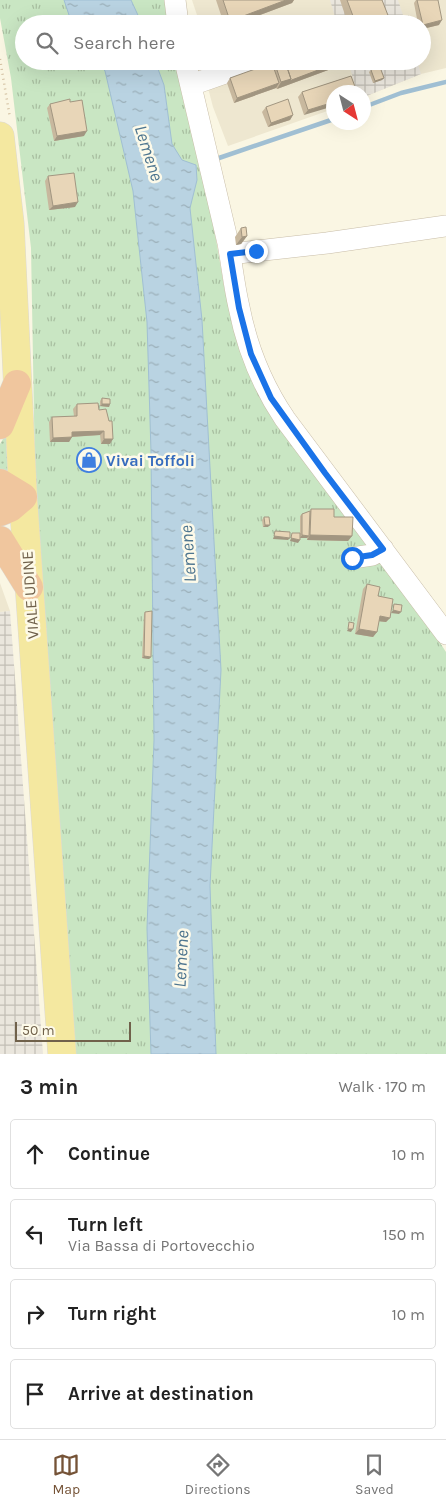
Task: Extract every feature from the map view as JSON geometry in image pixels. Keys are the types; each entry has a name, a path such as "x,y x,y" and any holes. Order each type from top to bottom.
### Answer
{"highway":[{"path":"0,425 17,384"},
{"path":"0,483 23,497 10,508 0,512"},
{"path":"0,540 29,587"}],"main road":[{"name":"VIALE UDINE","path":"0,136 10,224 23,497 62,1054"}],"street":[{"path":"175,0 177,15"},
{"path":"187,70 230,254 239,308 251,354 271,398 446,634"},
{"path":"191,85 234,70"},
{"path":"230,254 327,243 446,226"},
{"path":"352,558 372,555 383,549"}],"shaded area":[{"path":"192,0 446,0 446,68 421,74 371,94 371,85 326,85 326,111 228,146 213,107 203,70 431,70 431,15 197,15"},
{"path":"330,0 398,0 403,15 334,15"},
{"path":"351,70 420,70 421,74 371,94 371,85 355,85"},
{"path":"0,583 10,611 0,612"},
{"path":"10,611 43,1054 0,1054 0,612"}],"green space":[{"path":"0,0 170,0 173,15 15,15 15,70 184,70 199,140 225,292 264,401 405,589 446,652 446,1054 72,1054 35,472 31,248 11,78 0,18"},
{"path":"6,434 8,476 0,474 0,444"}],"water":[{"path":"64,0 131,0 138,15 69,15"},
{"name":"Lemene","path":"158,70 164,85 172,144 182,160 196,165 197,180 190,208 202,320 221,670 210,886 216,1054 151,1054 147,928 154,740 151,452 147,322 133,191 105,71"}],"building":[{"path":"223,0 286,0 246,15 228,15"},
{"path":"347,0 382,0 388,15 353,15"},
{"path":"417,0 438,0 442,20 431,23 431,15 421,15"},
{"path":"252,70 274,70 279,83 237,98 230,78"},
{"path":"277,70 288,70 291,79 281,82"},
{"path":"288,70 318,70 289,81 291,79"},
{"path":"371,70 381,70 384,78 375,81"},
{"path":"351,76 354,85 326,85 326,104 308,110 302,92"},
{"path":"70,99 70,102 82,100 87,131 57,136 50,104"},
{"path":"288,99 293,115 271,123 266,107"},
{"path":"74,173 78,202 53,206 48,176"},
{"path":"246,227 247,236 242,237 241,228"},
{"path":"102,398 110,399 110,404 102,404"},
{"path":"98,403 99,410 106,409 109,421 112,421 113,439 104,439 104,431 72,432 72,437 53,438 52,417 77,416 77,404"},
{"path":"311,509 334,509 334,517 353,517 352,536 310,535"},
{"path":"310,511 309,536 302,535 302,514"},
{"path":"264,517 269,517 270,525 265,525"},
{"path":"275,531 290,532 290,538 274,536"},
{"path":"292,533 300,533 300,540 291,538"},
{"path":"367,584 380,587 378,596 393,599 390,618 380,616 377,632 359,629"},
{"path":"394,604 402,605 401,612 393,610"},
{"path":"152,611 151,657 144,656 145,612"},
{"path":"349,622 354,623 353,629 348,629"}],"waterway":[{"path":"371,104 401,93 446,82"},
{"path":"219,158 326,122"}],"place":[{"name":"Vivai Toffoli","path":"89,460"}],"route":[{"path":"256,251 230,254 239,308 251,354 271,398 383,549 372,555 352,558"}]}
